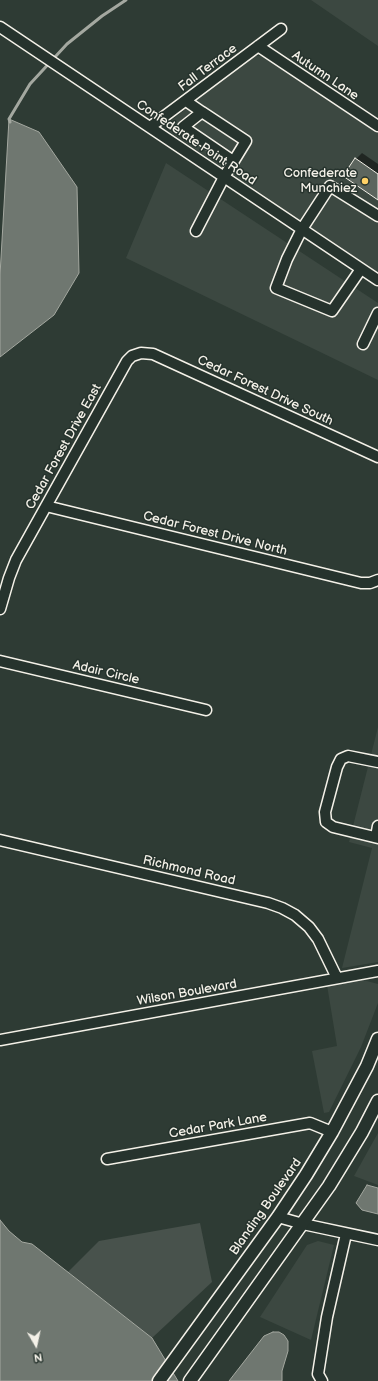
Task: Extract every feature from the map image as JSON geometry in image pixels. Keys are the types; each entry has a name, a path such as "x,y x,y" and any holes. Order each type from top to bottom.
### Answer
{"main road":[{"name":"Blanding Boulevard","path":"159,1381 278,1217 306,1175 332,1132 367,1066 378,1039"},
{"path":"190,1381 329,1186 362,1132 378,1101"}],"street":[{"name":"Confederate Point Road","path":"0,27 378,280"},
{"name":"Fall Terrace","path":"150,127 281,29"},
{"name":"Autumn Lane","path":"258,46 378,126"},
{"path":"186,100 246,141 224,177 196,231"},
{"path":"202,112 183,127 233,161"},
{"path":"361,269 332,311 276,288 287,259 302,229 330,186 378,216"},
{"path":"363,344 378,313"},
{"name":"Cedar Forest Drive South","path":"140,353 153,354 378,457"},
{"name":"Cedar Forest Drive East","path":"0,610 16,560 127,361 132,356 140,353"},
{"name":"Cedar Forest Drive North","path":"46,506 361,583 378,580"},
{"name":"Adair Circle","path":"0,661 206,710"},
{"path":"378,762 348,756 341,759 337,767 325,812 326,822 333,827 377,838 378,826"},
{"name":"Richmond Road","path":"0,840 268,903 282,908 309,927 318,938 337,978"},
{"name":"Wilson Boulevard","path":"0,1040 318,983 377,969"},
{"name":"Cedar Park Lane","path":"107,1159 310,1123 332,1132"},
{"path":"278,1217 346,1234 378,1240"},
{"path":"322,1381 318,1374 327,1316 346,1234"}],"shaded area":[{"path":"311,0 378,0 378,46"},
{"path":"253,56 267,56 378,131 378,273 170,132 168,123"},
{"path":"9,119 39,132 77,187 79,273 54,315 0,357 0,275"},
{"path":"166,163 378,303 378,380 126,258"},
{"path":"378,727 378,962 342,968 372,848 349,842"},
{"path":"363,980 378,984 378,1003 361,1047 329,1112 324,1113 312,1051 337,1046 327,985"},
{"path":"378,1133 378,1185 354,1176"},
{"path":"367,1185 378,1188 378,1214 362,1210 356,1203"},
{"path":"0,1220 9,1231 22,1242 32,1244 152,1338 178,1381 0,1381"},
{"path":"200,1223 212,1282 152,1338 68,1272 99,1241"},
{"path":"318,1241 334,1245 311,1340 260,1317 307,1245"},
{"path":"273,1332 279,1332 284,1335 288,1341 288,1351 282,1371 282,1381 229,1381 264,1336"}],"building":[{"path":"355,158 378,174 378,200 343,176"}],"waterway":[{"path":"10,122 9,119 30,84 67,44 102,16 126,0"}],"place":[{"name":"Confederate Munchiez","path":"365,181"}]}
